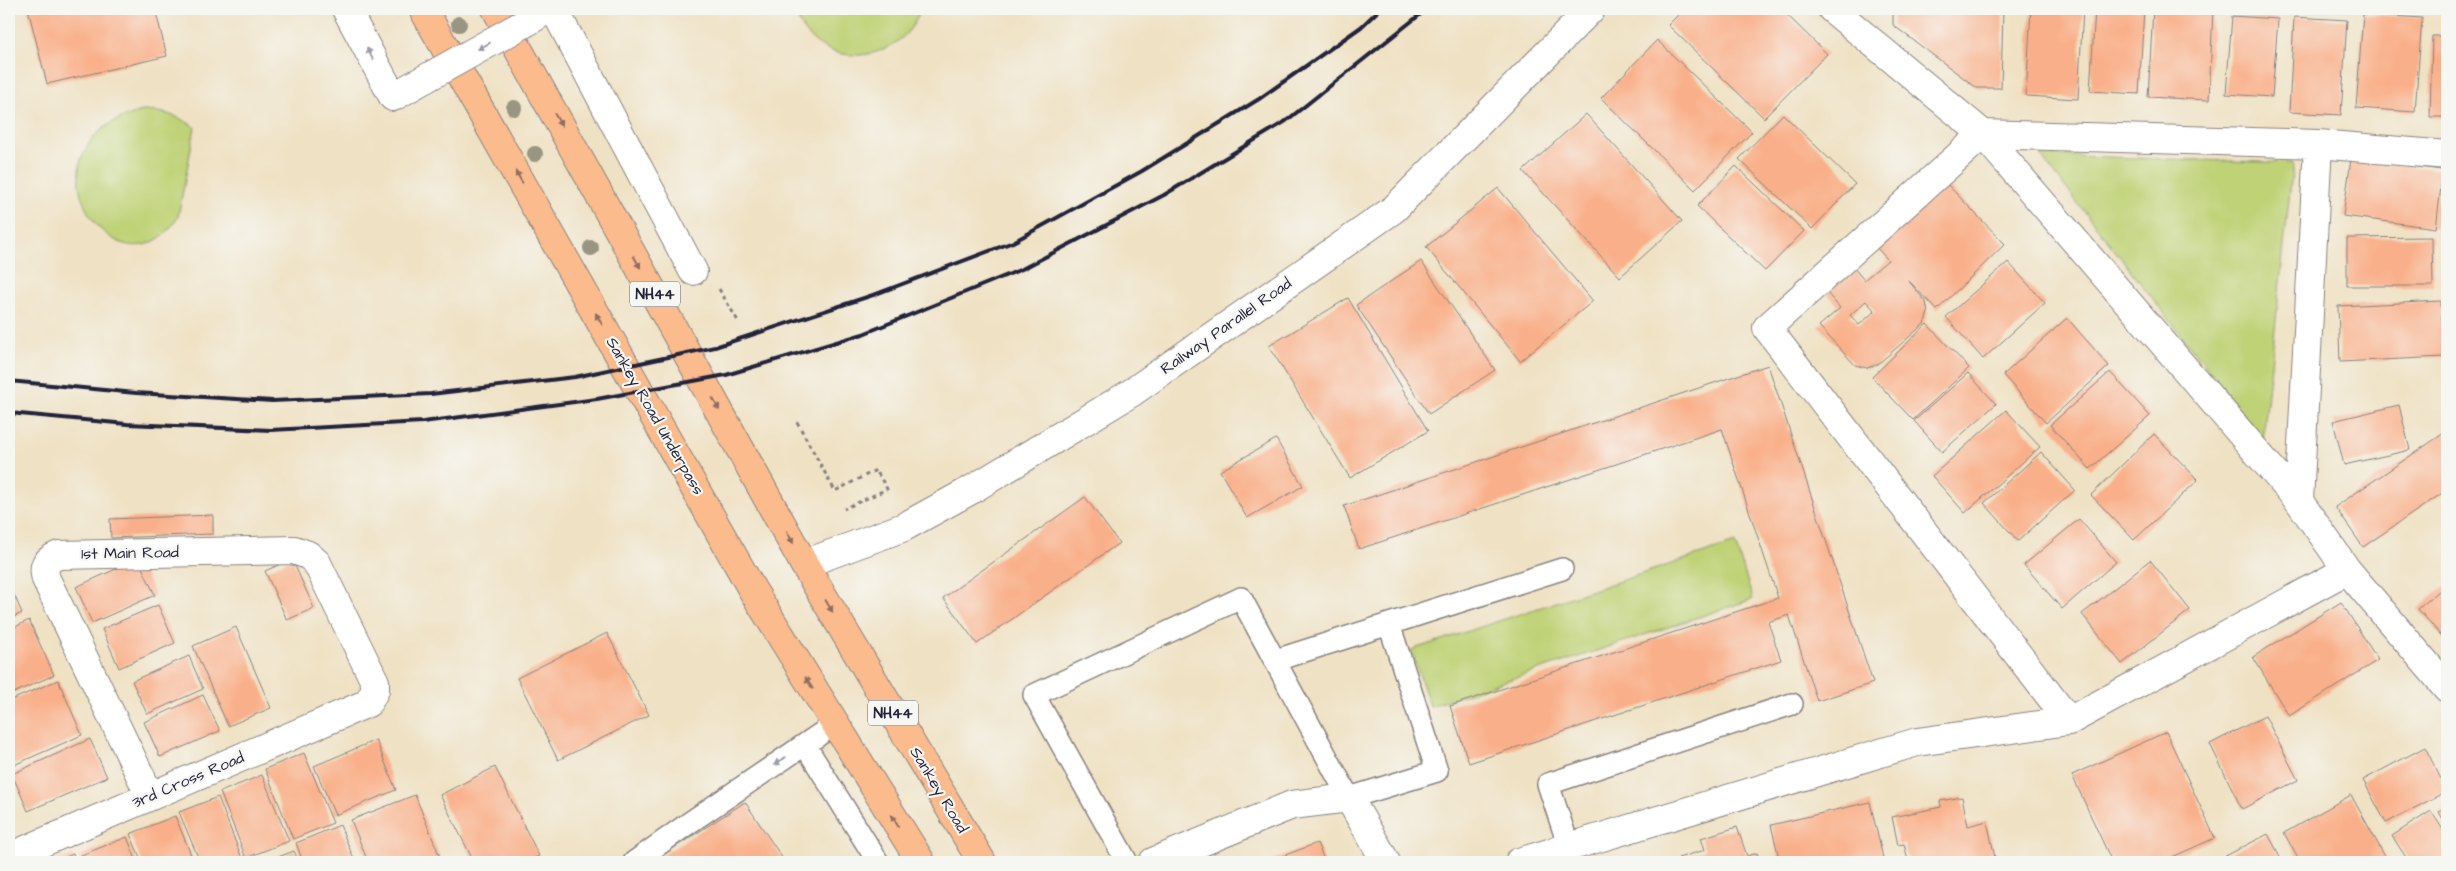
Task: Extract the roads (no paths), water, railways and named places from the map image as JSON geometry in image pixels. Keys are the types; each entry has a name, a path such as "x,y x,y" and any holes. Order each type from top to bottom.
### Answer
{"main road":[{"name":"NH44","path":"496,9 804,564"},
{"name":"Sankey Road Underpass","path":"427,15 749,584 835,724"},
{"name":"Sankey Road","path":"804,564 982,862"},
{"path":"835,724 921,862"}],"street":[{"path":"346,9 393,97 538,15"},
{"path":"554,9 693,271"},
{"name":"Railway Parallel Road","path":"804,564 904,527 971,490 1131,393 1394,209 1591,9"},
{"path":"1832,9 1983,134 2299,500 2347,570 2447,688"},
{"path":"2069,721 1767,328 1983,134 2318,144 2447,155"},
{"path":"2299,500 2318,144"},
{"name":"1st Main Road","path":"150,796 46,579 43,570 48,559 59,555 294,550 308,555 317,563 375,682 376,690 368,703"},
{"path":"1519,862 1917,742 2069,721 2347,570"},
{"name":"3rd Cross Road","path":"9,857 368,703"},
{"path":"1153,862 1292,805 1349,798 1386,862"}],"lane":[{"path":"1276,660 1562,569"},
{"path":"1127,862 1034,694 1241,598 1349,798 1437,771 1389,624"},
{"path":"1569,847 1548,784 1792,704"},
{"path":"634,862 835,724"},
{"path":"805,745 878,862"}],"railway":[{"path":"9,381 136,393 272,401 431,394 575,377 715,347 876,294 1013,242 1142,171 1259,99 1361,27 1380,9"},
{"path":"9,413 127,424 271,430 423,422 597,399 726,375 863,334 1022,269 1164,195 1286,121 1427,9"}]}
